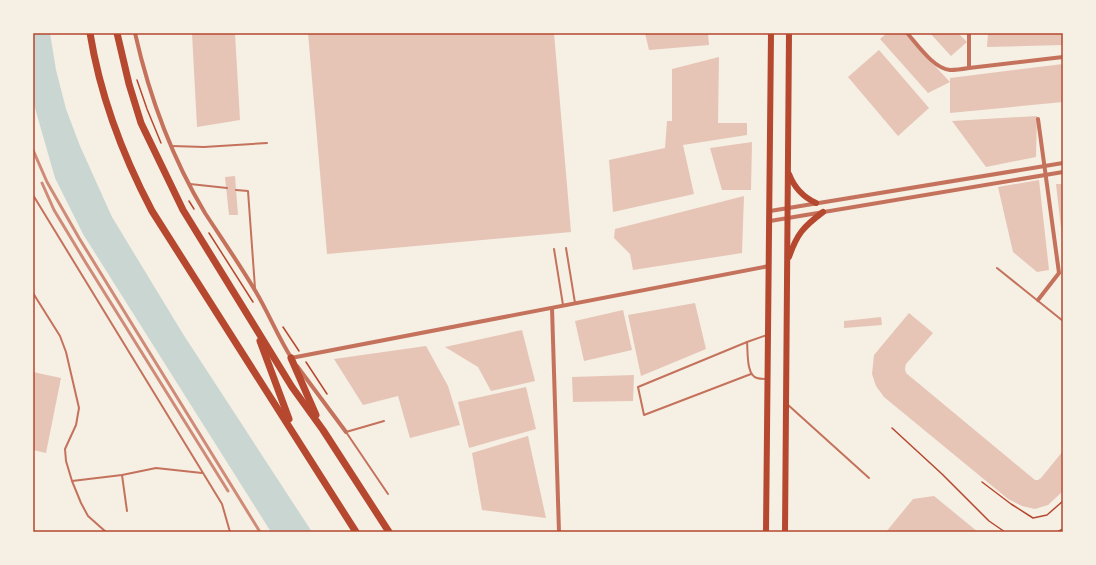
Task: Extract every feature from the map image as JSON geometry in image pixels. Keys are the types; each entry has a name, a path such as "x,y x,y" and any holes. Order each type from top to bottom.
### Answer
{"highway":[{"path":"90,33 98,74 109,111 140,190 179,255 294,432 356,532"},
{"path":"117,33 129,84 141,122 170,187 292,387 322,430 388,532"},
{"path":"255,328 294,432"},
{"path":"291,358 322,430"}],"main road":[{"path":"766,532 772,33"},
{"path":"785,532 789,33"},
{"path":"788,171 799,191 806,198 816,203"},
{"path":"787,263 803,228 823,212"}],"street":[{"path":"135,33 143,71 154,102 189,184 205,212 256,291 291,358 346,432"},
{"path":"907,33 934,62 941,68 949,70 1063,57"},
{"path":"969,33 969,68"},
{"path":"1038,119 1058,274 1038,300"},
{"path":"770,211 1063,163"},
{"path":"770,221 1063,172"},
{"path":"291,358 769,266"},
{"path":"552,308 558,532"}],"lane":[{"path":"172,146 204,147 267,142"},
{"path":"189,184 227,188"},
{"path":"236,190 248,192 256,291"},
{"path":"33,195 222,504 230,532"},
{"path":"566,248 576,303"},
{"path":"554,249 563,306"},
{"path":"996,268 1063,321"},
{"path":"33,293 60,336 66,352 79,408 76,425 65,449 66,461 72,481 88,516 106,532"},
{"path":"751,374 644,415 638,387 747,342 768,335"},
{"path":"747,342 749,368 751,374 756,378 768,379"},
{"path":"786,403 869,478"},
{"path":"384,422 346,432 388,494"},
{"path":"72,481 122,475 156,468 202,473"},
{"path":"122,475 127,512"}],"path":[{"path":"892,428 989,520 1005,532"},
{"path":"982,482 1011,504 1033,518 1047,515 1063,501"},
{"path":"1057,532 1063,529"}],"shaded area":[{"path":"33,33 50,33 56,70 66,109 80,146 112,217 183,334 312,532 271,532 83,234 55,178 33,101"}],"building":[{"path":"192,33 235,33 240,120 197,127"},
{"path":"308,33 554,33 571,232 327,254"},
{"path":"645,33 708,33 709,45 649,50"},
{"path":"887,33 904,33 950,82 928,93 880,39"},
{"path":"930,33 958,33 967,42 951,56"},
{"path":"988,33 1063,33 1063,45 987,47"},
{"path":"879,50 929,108 898,136 848,77"},
{"path":"719,57 718,123 747,123 747,135 683,145 694,194 613,212 609,160 665,148 667,121 672,121 672,69"},
{"path":"1063,64 1063,102 950,113 950,78"},
{"path":"1037,116 1036,157 986,167 952,121"},
{"path":"752,142 751,190 722,190 710,148"},
{"path":"235,176 238,215 229,215 225,177"},
{"path":"1039,180 1049,270 1037,272 1013,252 998,187"},
{"path":"1056,184 1063,184 1063,237 1062,237"},
{"path":"744,196 742,253 633,270 630,254 614,238 615,229"},
{"path":"695,303 706,349 641,376 628,315"},
{"path":"623,310 632,350 584,361 575,321"},
{"path":"909,313 933,333 906,364 906,373 1035,480 1041,478 1063,451 1063,491 1048,505 1035,509 1022,506 1008,499 884,397 876,386 872,374 874,355"},
{"path":"881,317 882,325 844,328 844,321"},
{"path":"522,330 535,381 491,391 478,367 445,347"},
{"path":"426,346 448,386 460,425 410,438 398,396 363,405 334,359"},
{"path":"33,372 61,378 46,453 33,450"},
{"path":"634,375 633,401 573,402 572,377"},
{"path":"526,387 536,429 469,448 458,402"},
{"path":"528,436 546,518 482,510 472,453"},
{"path":"934,496 978,532 886,532 913,499"}],"railway":[{"path":"33,150 47,182 79,238 260,532"},
{"path":"42,183 54,210 86,263 228,491"}]}
